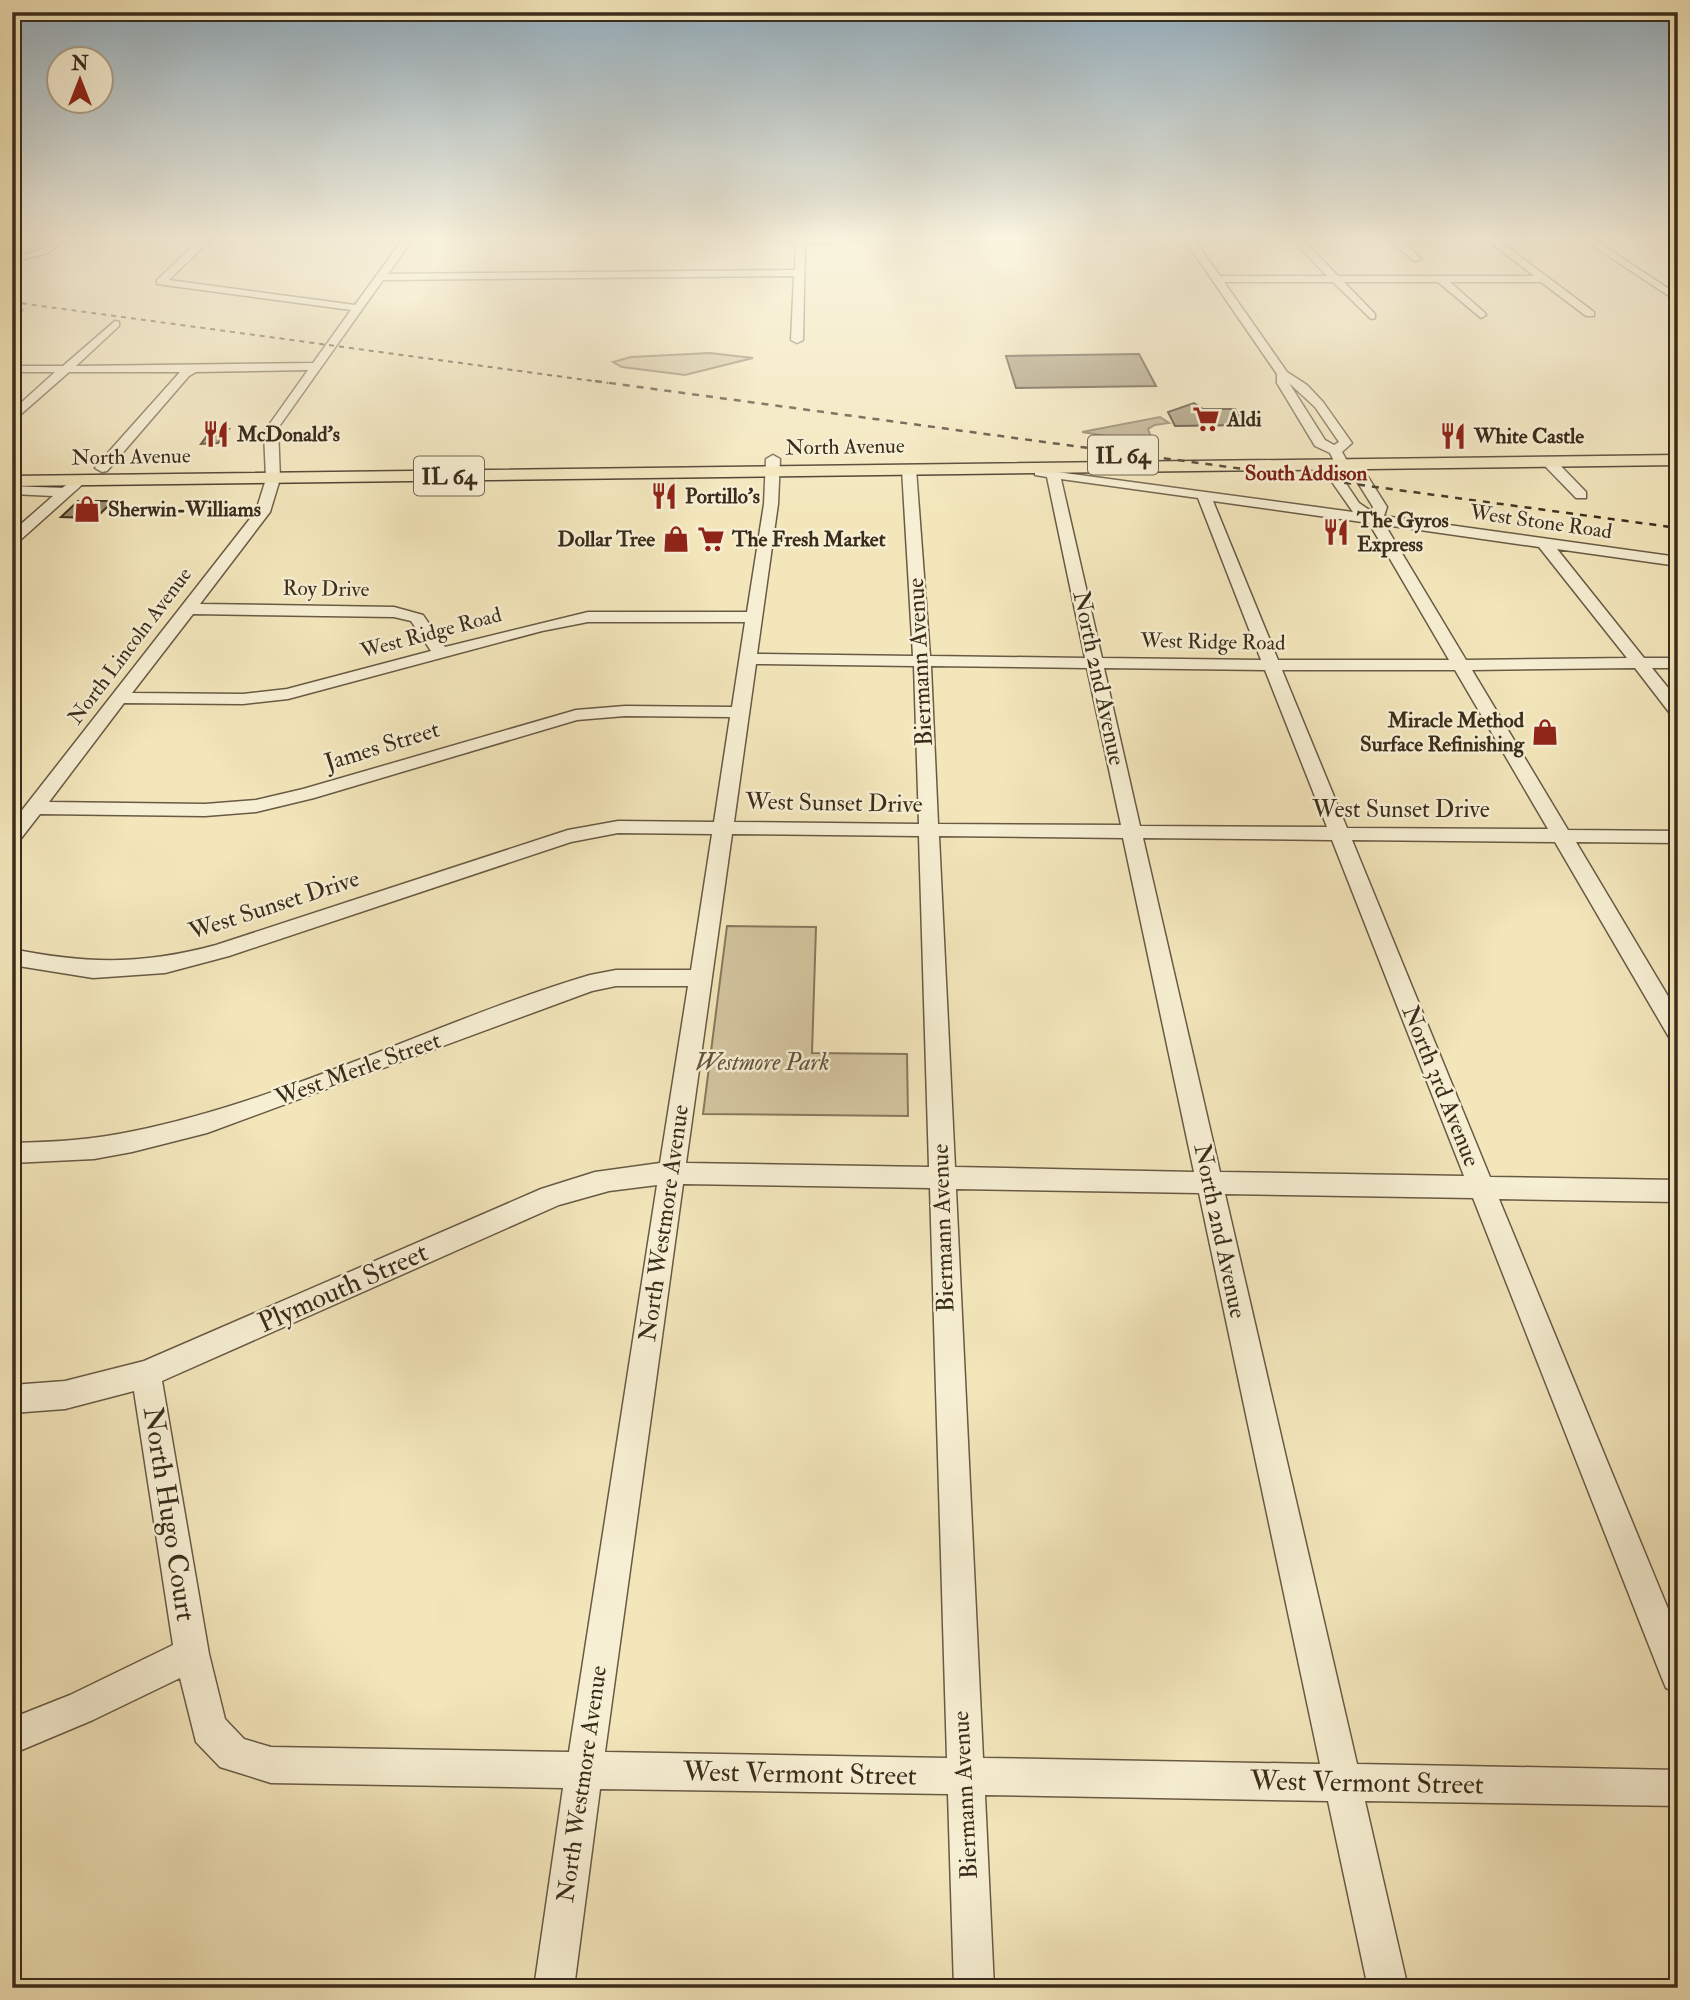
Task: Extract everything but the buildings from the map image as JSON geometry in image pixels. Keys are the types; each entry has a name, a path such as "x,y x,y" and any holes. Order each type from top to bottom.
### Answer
{"main road":[{"name":"North Avenue","path":"773,465 1024,469 1678,449"},
{"name":"North Avenue","path":"12,481 274,472 773,465 1339,458 1678,460"},
{"name":"North Avenue","path":"12,469 274,472"}],"street":[{"path":"12,418 109,329"},
{"path":"274,472 270,432 342,329"},
{"path":"797,340 798,329"},
{"path":"1251,329 1283,374 1298,382 1337,428 1346,443 1332,471 1354,506 1375,520 1678,1032"},
{"path":"12,369 316,366"},
{"path":"102,468 193,369"},
{"path":"1283,374 1283,383 1320,443 1358,472 1367,486 1380,507 1375,520"},
{"path":"1548,461 1581,495"},
{"name":"North Westmore Avenue","path":"554,1988 671,1173 771,504 773,465"},
{"name":"Biermann Avenue","path":"909,469 922,661 974,1988"},
{"name":"West Stone Road","path":"1024,469 1678,562"},
{"name":"North Lincoln Avenue","path":"12,837 263,512 274,472"},
{"name":"North 2nd Avenue","path":"1053,475 1388,1988"},
{"path":"12,540 79,480"},
{"path":"12,490 64,492"},
{"name":"North 3rd Avenue","path":"1204,496 1678,1676"},
{"path":"1544,543 1678,712"},
{"name":"Roy Drive","path":"189,609 394,612 417,618 442,654"},
{"name":"West Ridge Road","path":"120,698 243,699 276,696 540,627 589,617 754,617"},
{"name":"West Ridge Road","path":"748,659 1461,667 1678,663"},
{"name":"James Street","path":"35,808 205,810 256,806 307,794 576,715 625,711 740,712"},
{"name":"West Sunset Drive","path":"12,957 78,970 129,971 167,966 221,951 585,832 639,826 1678,837"},
{"name":"West Merle Street","path":"12,1153 108,1148 181,1132 590,983 616,978 700,978"},
{"name":"Plymouth Street","path":"12,1399 65,1395 146,1374 570,1189 622,1177 671,1173 1678,1191"},
{"name":"North Hugo Court","path":"146,1374 192,1654"},
{"path":"12,1737 192,1654"},
{"name":"West Vermont Street","path":"192,1654 209,1729 233,1754 271,1765 1678,1788"}],"green space":[{"path":"710,353 753,358 685,375 622,367 613,362 631,357"},
{"name":"Westmore Park","path":"727,926 816,927 812,1053 907,1054 908,1116 703,1114"}],"shaded area":[{"path":"1160,417 1169,423 1148,429 1153,442 1150,443 1082,432"}],"railway":[{"path":"213,329 608,383"},
{"path":"595,381 1678,528"}],"place":[{"name":"Aldi","path":"1206,419"},
{"name":"McDonald's","path":"216,434"},
{"name":"White Castle","path":"1453,436"},
{"name":"Portillo's","path":"664,496"},
{"name":"Sherwin-Williams","path":"87,509"},
{"name":"The Gyros Express","path":"1336,532"},
{"name":"Dollar Tree","path":"676,539"},
{"name":"The Fresh Market","path":"711,539"},
{"name":"Miracle Method Surface Refinishing","path":"1545,732"}],"district":[{"name":"South Addison","path":"1306,473"}]}
